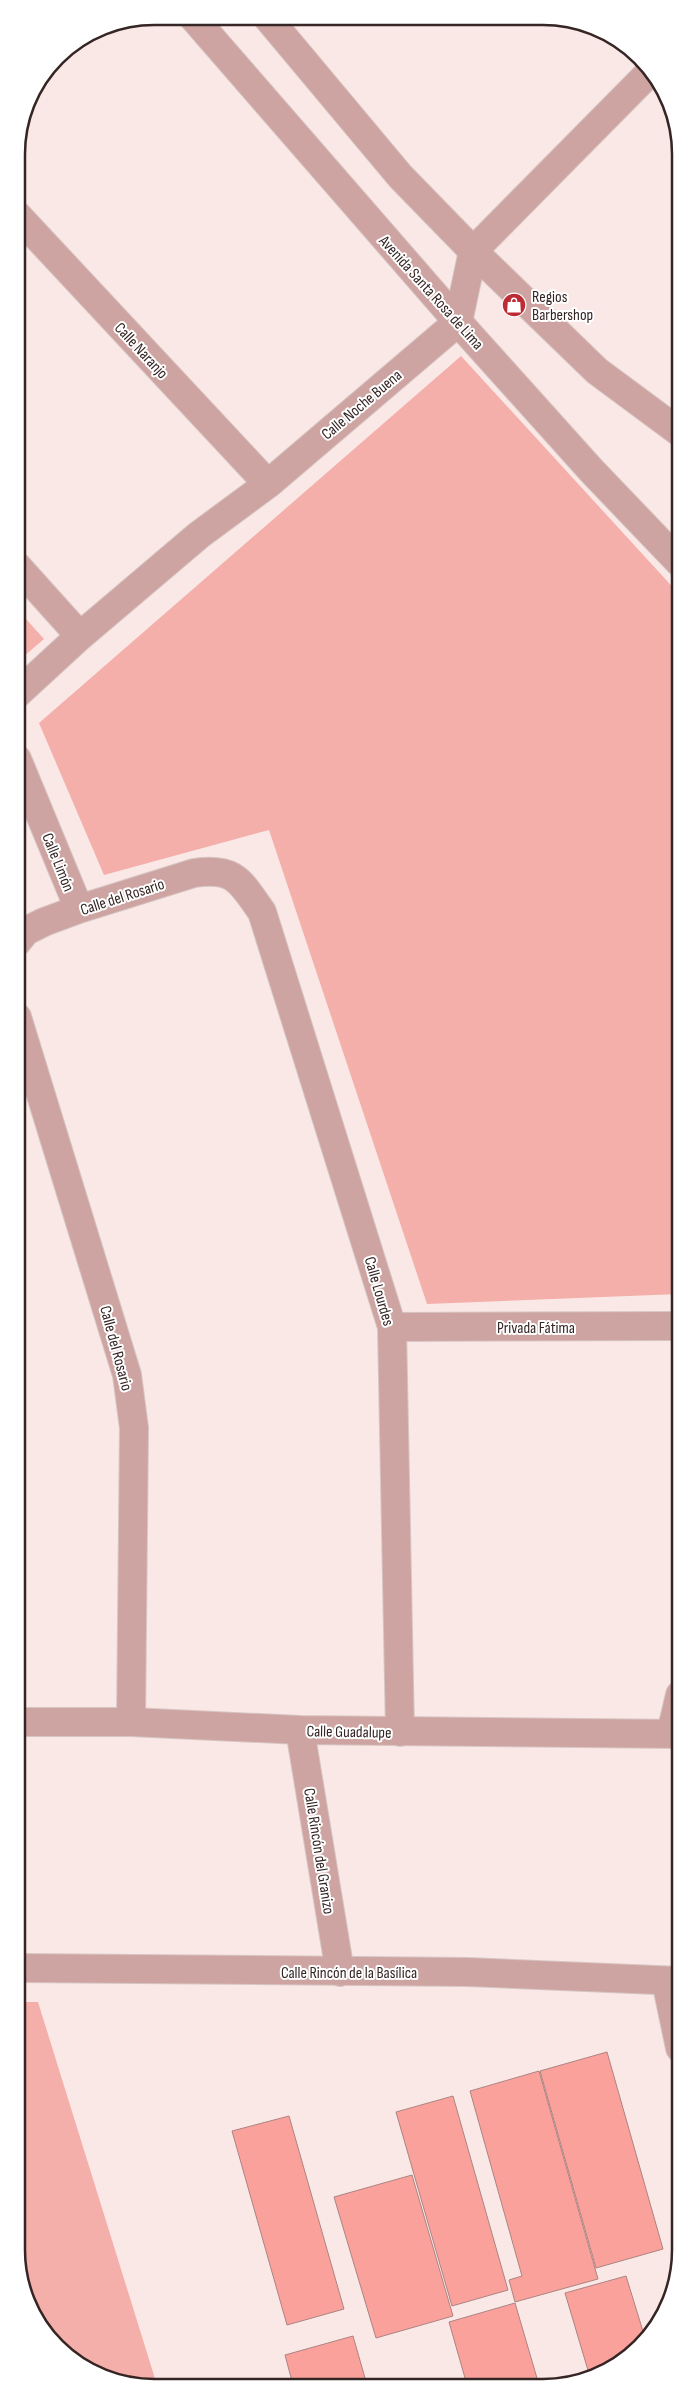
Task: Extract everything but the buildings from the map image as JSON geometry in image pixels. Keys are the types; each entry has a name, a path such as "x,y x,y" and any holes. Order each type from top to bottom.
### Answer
{"street":[{"name":"Avenida Santa Rosa de Lima","path":"200,25 458,322 591,470 672,555"},
{"path":"274,25 400,176 473,251 597,371 672,427"},
{"path":"458,322 473,251 645,77"},
{"name":"Calle Naranjo","path":"25,224 268,484"},
{"name":"Calle Noche Buena","path":"25,687 80,636 199,535 268,484 458,322"},
{"path":"25,575 80,636"},
{"name":"Calle Limón","path":"25,779 78,909"},
{"name":"Calle del Rosario","path":"25,932 78,909 194,873 214,870 234,876"},
{"name":"Calle Lourdes","path":"234,876 262,912 392,1327 400,1732"},
{"name":"Calle del Rosario","path":"25,1040 127,1375 134,1428 131,1722"},
{"name":"Privada Fátima","path":"392,1327 672,1326"},
{"name":"Calle Guadalupe","path":"25,1722 131,1722 300,1730 400,1732 672,1734"},
{"name":"Calle Rincón del Granizo","path":"300,1730 340,1972"},
{"name":"Calle Rincón de la Basílica","path":"25,1968 467,1972 672,1981"}],"shaded area":[{"path":"461,356 672,586 672,1294 427,1304 269,830 104,875 39,723"},
{"path":"25,618 44,639 25,655"},
{"path":"25,2002 38,2002 155,2379 129,2377 113,2372 90,2362 76,2352 52,2328 38,2307 27,2275 25,2250"}],"place":[{"name":"Regios Barbershop","path":"514,305"}]}
